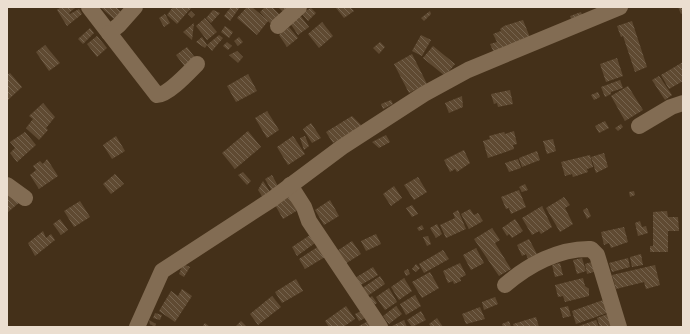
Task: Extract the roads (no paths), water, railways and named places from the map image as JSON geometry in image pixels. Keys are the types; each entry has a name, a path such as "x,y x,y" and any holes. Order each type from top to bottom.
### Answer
{"street":[{"path":"89,7 158,94 162,95 169,90 198,64"},
{"path":"109,33 120,25 136,7"},
{"path":"278,26 299,7"},
{"path":"137,327 162,271 207,243 354,139 424,94 461,74 620,7"},
{"path":"639,126 671,107 683,102"},
{"path":"7,185 25,198"},
{"path":"290,185 304,207 309,221 380,327"},
{"path":"505,285 519,273 539,261 580,250 591,249 597,255 619,327"}]}
